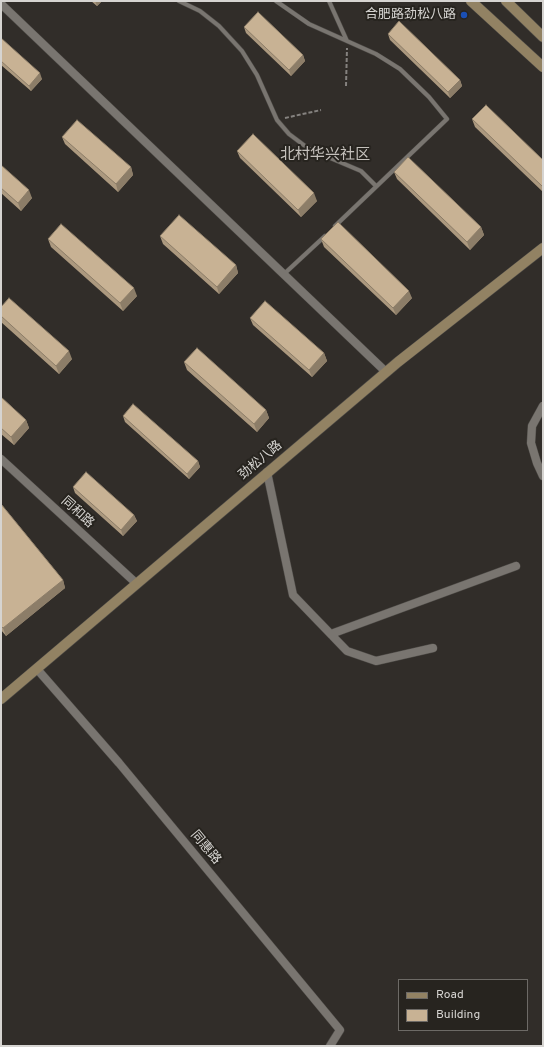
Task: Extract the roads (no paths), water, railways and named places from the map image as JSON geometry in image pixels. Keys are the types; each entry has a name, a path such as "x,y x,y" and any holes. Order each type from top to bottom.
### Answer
{"street":[{"path":"471,1 543,68"},
{"path":"506,1 543,37"},
{"path":"1,4 386,372"},
{"name":"劲松八路","path":"1,699 386,372 543,248"},
{"path":"543,406 532,426 531,444 543,476"},
{"name":"同和路","path":"1,460 137,584"},
{"path":"267,472 293,595 347,651 376,661 433,648"},
{"path":"331,634 516,566"},
{"name":"同惠路","path":"37,669 119,763 340,1030 330,1046"}],"lane":[{"path":"179,1 200,11 219,26 242,51 258,75 277,120 289,134 309,149 361,171 376,186"},
{"path":"276,1 309,24 376,54 400,69 430,97 448,119 284,274"},
{"path":"329,1 347,41"}],"place":[{"name":"合肥路劲松八路","path":"464,15"}],"district":[{"name":"北村华兴社区","path":"325,156"}]}
